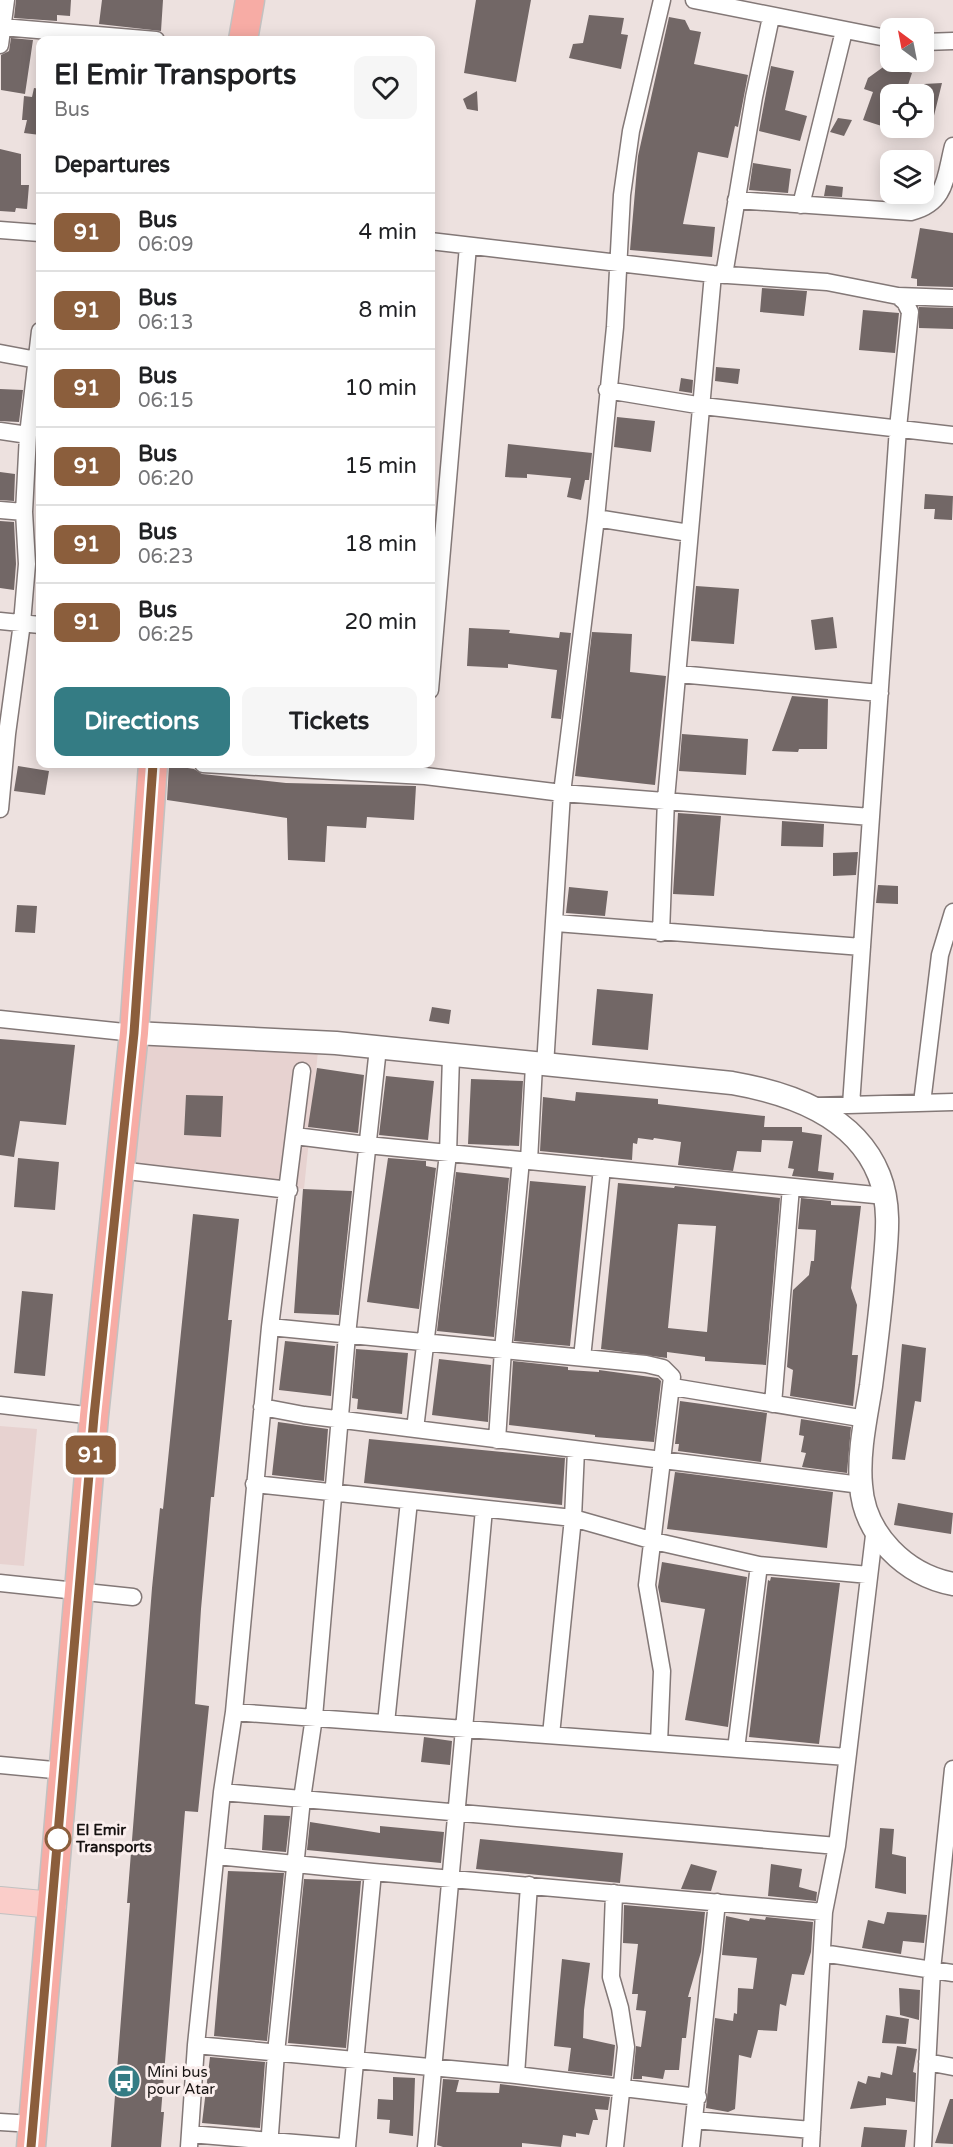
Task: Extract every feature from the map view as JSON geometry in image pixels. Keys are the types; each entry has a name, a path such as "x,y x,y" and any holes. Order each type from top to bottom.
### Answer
{"highway":[{"path":"244,36 250,0"},
{"path":"32,2136 94,1416 134,1033 153,768"}],"main road":[{"path":"0,1900 52,1905"}],"street":[{"path":"0,45 6,0"},
{"path":"497,1440 502,1350 556,923 562,793 596,518 620,263 625,168 662,0"},
{"path":"694,0 880,37"},
{"path":"661,933 666,799 679,674 689,533 703,406 719,275 736,200 771,17"},
{"path":"2,27 71,36"},
{"path":"801,205 844,31"},
{"path":"934,42 953,41"},
{"path":"736,200 911,212 927,208 938,199 953,146"},
{"path":"0,230 36,233"},
{"path":"435,242 719,275 827,282 898,296 953,298"},
{"path":"435,566 468,246"},
{"path":"851,1104 898,428 910,312 905,302 898,296"},
{"path":"0,353 36,360"},
{"path":"0,809 3,733 22,623 27,564 24,512 28,435 36,368"},
{"path":"607,390 703,406 953,435"},
{"path":"0,431 28,435"},
{"path":"0,510 24,512"},
{"path":"596,518 689,533"},
{"path":"0,621 36,625"},
{"path":"679,674 880,693"},
{"path":"351,768 425,770 562,793 666,799 872,817"},
{"path":"922,1103 953,912"},
{"path":"556,923 862,947"},
{"path":"0,1019 134,1033 207,1035 378,1048 732,1083 769,1089 813,1106 851,1134 879,1174 885,1196 888,1226 878,1335 866,1419 861,1485 866,1512 899,1559 933,1580 953,1584"},
{"path":"270,2144 276,2053 302,1799 314,1717 347,1335 378,1048"},
{"path":"415,1430 448,1154 451,1056"},
{"path":"302,1071 289,1190 270,1327 234,1712 222,1792 196,2045 189,2140 345,2147 373,1872"},
{"path":"813,1106 953,1102"},
{"path":"295,1136 368,1146 885,1196"},
{"path":"582,1358 602,1168"},
{"path":"119,1170 289,1190"},
{"path":"773,1404 791,1187"},
{"path":"270,1327 663,1368 672,1377 673,1387 648,1585 662,1671 659,1743"},
{"path":"673,1387 866,1419"},
{"path":"0,1405 94,1416"},
{"path":"262,1407 415,1430 861,1485"},
{"path":"551,1735 573,1518 576,1450"},
{"path":"254,1484 573,1518 654,1541 759,1565 869,1575"},
{"path":"386,1723 409,1501"},
{"path":"426,2147 484,1509"},
{"path":"694,2120 811,2139 825,1912 837,1846 875,1527"},
{"path":"736,1749 759,1565"},
{"path":"0,1583 133,1597"},
{"path":"234,1712 847,1757"},
{"path":"0,1765 64,1770"},
{"path":"923,2147 932,1970 947,1877 953,1769"},
{"path":"222,1792 837,1846"},
{"path":"217,1856 825,1912"},
{"path":"516,2075 529,1885"},
{"path":"614,1893 611,1977 620,2008 627,2048 615,2147"},
{"path":"691,2147 717,1902"},
{"path":"822,1953 953,1973"},
{"path":"196,2045 516,2075 698,2097"},
{"path":"927,2062 953,2067"},
{"path":"0,2122 32,2136"}],"shaded area":[{"path":"142,1040 318,1051 304,1189 130,1167"},
{"path":"0,1426 37,1429 24,1566 0,1564"}],"building":[{"path":"16,0 71,0 70,16 57,15 57,21 14,18"},
{"path":"102,0 163,0 161,31 99,24"},
{"path":"476,0 531,0 516,82 464,73"},
{"path":"589,15 624,18 621,34 628,35 621,69 569,58 573,44 583,43"},
{"path":"669,17 685,20 690,30 701,32 694,64 748,75 738,127 735,126 728,158 698,152 683,224 715,227 712,257 630,250 638,156"},
{"path":"11,38 33,40 25,94 1,90 1,55 9,51"},
{"path":"771,66 794,71 785,110 807,116 800,141 759,131"},
{"path":"880,69 880,72 912,73 908,84 880,84 880,125 863,120 873,92 864,89 868,78"},
{"path":"942,83 934,116 934,84 924,84"},
{"path":"34,88 36,88 36,134 24,133 27,120 22,120 24,96 32,97"},
{"path":"477,91 478,111 467,109 463,99"},
{"path":"838,118 852,120 844,136 830,132"},
{"path":"0,149 21,154 21,185 29,185 27,209 16,208 15,212 0,211"},
{"path":"753,163 791,169 788,193 749,190"},
{"path":"826,185 843,187 842,197 824,196"},
{"path":"920,228 953,233 953,287 917,286 917,279 911,278"},
{"path":"762,288 807,291 804,316 760,312"},
{"path":"919,307 953,308 953,329 919,328"},
{"path":"863,310 899,313 895,353 859,350"},
{"path":"716,367 740,369 738,384 715,381"},
{"path":"681,378 693,380 692,393 679,391"},
{"path":"0,389 23,390 19,422 0,421"},
{"path":"617,417 655,421 651,452 614,447"},
{"path":"508,444 592,453 589,480 585,480 581,500 567,497 571,478 527,474 527,478 505,477"},
{"path":"0,472 15,474 14,501 0,500"},
{"path":"925,494 953,496 952,520 934,519 935,509 924,509"},
{"path":"0,521 14,522 16,564 14,590 0,588"},
{"path":"696,586 739,589 734,644 691,641"},
{"path":"833,617 837,648 815,650 811,620"},
{"path":"469,628 510,630 509,633 559,638 560,632 571,633 561,719 551,718 557,670 508,664 508,668 467,666"},
{"path":"592,632 632,634 630,672 666,676 655,785 575,776"},
{"path":"792,696 828,699 827,749 799,749 798,752 772,751"},
{"path":"682,734 748,739 746,775 679,771"},
{"path":"18,766 49,771 45,795 14,791"},
{"path":"169,768 188,768 202,774 286,783 416,786 414,820 367,817 366,828 327,826 325,862 288,860 287,818 167,800"},
{"path":"678,813 721,816 714,896 673,894"},
{"path":"782,821 824,824 823,847 781,846"},
{"path":"858,852 856,875 833,876 833,853"},
{"path":"878,885 898,886 898,904 876,903"},
{"path":"569,887 608,891 605,916 566,913"},
{"path":"17,905 37,906 35,933 15,932"},
{"path":"597,989 653,994 648,1050 592,1045"},
{"path":"432,1007 451,1010 449,1024 429,1021"},
{"path":"0,1039 75,1045 66,1125 20,1121 14,1157 0,1155"},
{"path":"317,1068 364,1075 358,1133 308,1127"},
{"path":"386,1076 434,1081 428,1140 379,1135"},
{"path":"471,1079 523,1081 519,1146 468,1144"},
{"path":"576,1092 658,1099 658,1104 765,1116 764,1127 802,1127 802,1132 822,1135 818,1171 834,1173 833,1180 792,1176 794,1169 788,1168 793,1141 762,1140 761,1152 737,1151 733,1171 678,1165 681,1142 654,1138 653,1140 638,1138 637,1144 633,1143 632,1160 540,1151 543,1097 575,1101"},
{"path":"186,1095 223,1096 221,1137 184,1135"},
{"path":"18,1158 59,1162 55,1210 14,1207"},
{"path":"388,1158 426,1161 426,1166 436,1168 419,1309 367,1302"},
{"path":"456,1172 509,1178 494,1337 437,1331"},
{"path":"530,1181 586,1186 570,1346 514,1341"},
{"path":"618,1183 674,1188 675,1186 780,1198 766,1365 705,1361 705,1357 667,1352 667,1358 601,1349","holes":["678,1224 716,1226 707,1332 668,1328"]},
{"path":"303,1189 352,1191 339,1315 294,1313"},
{"path":"801,1198 831,1201 831,1205 861,1206 851,1288 857,1305 852,1355 858,1355 853,1406 790,1396 793,1370 787,1367 793,1290 809,1275 811,1261 814,1261 816,1230 798,1229"},
{"path":"193,1214 239,1219 228,1320 232,1320 214,1497 211,1497 195,1704 209,1706 198,1812 185,1811 161,2112 164,2112 161,2147 111,2147 130,1903 127,1903 152,1588 160,1508 163,1509"},
{"path":"22,1291 53,1294 45,1376 14,1373"},
{"path":"285,1341 335,1346 331,1396 279,1390"},
{"path":"902,1344 926,1348 921,1402 915,1401 905,1460 892,1459"},
{"path":"356,1349 408,1353 402,1414 357,1409 358,1399 352,1398"},
{"path":"439,1359 491,1365 488,1422 432,1415"},
{"path":"513,1361 568,1367 568,1370 599,1372 599,1370 658,1378 661,1381 654,1442 595,1437 595,1435 509,1425"},
{"path":"680,1401 767,1413 761,1462 678,1451 679,1444 675,1444"},
{"path":"801,1419 851,1427 847,1473 802,1467 806,1453 801,1452 804,1436 799,1435"},
{"path":"278,1422 328,1429 324,1481 272,1475"},
{"path":"369,1439 565,1458 562,1505 364,1483"},
{"path":"675,1472 833,1492 827,1548 667,1529"},
{"path":"898,1503 953,1513 951,1534 894,1525"},
{"path":"662,1562 747,1577 728,1727 685,1720 705,1609 661,1602 658,1587"},
{"path":"771,1577 840,1583 819,1744 749,1737 768,1580 770,1581"},
{"path":"424,1737 452,1741 450,1765 421,1762"},
{"path":"264,1815 290,1816 286,1852 262,1850"},
{"path":"310,1822 380,1833 380,1826 444,1832 441,1863 307,1850"},
{"path":"880,1828 894,1829 892,1854 906,1857 906,1894 875,1888"},
{"path":"480,1839 623,1853 620,1883 476,1869"},
{"path":"691,1864 717,1871 711,1891 681,1889"},
{"path":"771,1864 802,1869 799,1887 817,1892 816,1901 768,1896"},
{"path":"228,1871 284,1873 267,2041 214,2036"},
{"path":"304,1879 361,1881 346,2048 288,2043"},
{"path":"624,1905 705,1912 701,1952 688,1997 691,1997 686,2038 682,2038 679,2070 665,2070 663,2079 642,2076 642,2079 633,2079 636,2046 641,2047 646,2011 636,2010 638,1994 632,1994 638,1944 623,1943"},
{"path":"887,1912 927,1915 924,1943 903,1941 901,1954 862,1948 868,1920 884,1924"},
{"path":"726,1916 749,1921 750,1918 765,1920 766,1917 813,1922 811,1952 804,1975 792,1974 786,2006 780,2004 777,2031 758,2030 751,2058 739,2055 735,2109 728,2112 706,2108 715,2018 733,2021 734,2013 737,2014 738,1988 753,1989 757,1958 722,1955"},
{"path":"562,1959 590,1963 583,2038 615,2045 612,2076 568,2071 571,2048 554,2046"},
{"path":"899,1988 920,1990 919,2020 900,2015"},
{"path":"886,2015 909,2019 906,2044 882,2043"},
{"path":"897,2046 917,2049 913,2072 916,2073 915,2102 886,2098 886,2105 850,2109 858,2081 866,2084 868,2076 880,2078 881,2072 892,2075"},
{"path":"210,2057 265,2062 260,2128 202,2123"},
{"path":"393,2077 415,2078 413,2136 389,2133 390,2120 377,2119 378,2099 393,2100"},
{"path":"443,2079 459,2080 456,2092 499,2093 500,2084 610,2097 608,2110 595,2109 598,2120 593,2120 589,2135 576,2133 576,2137 563,2135 561,2147 522,2143 522,2147 443,2147 437,2145"},
{"path":"950,2099 953,2099 953,2144 935,2143"},
{"path":"864,2127 907,2130 905,2147 861,2147"}],"bus line":[{"name":"91","path":"31,2147 94,1416 134,1033 153,768"}],"place":[{"name":"El Emir Transports","path":"58,1839"},
{"name":"Mini bus pour Atar","path":"124,2081"}]}
